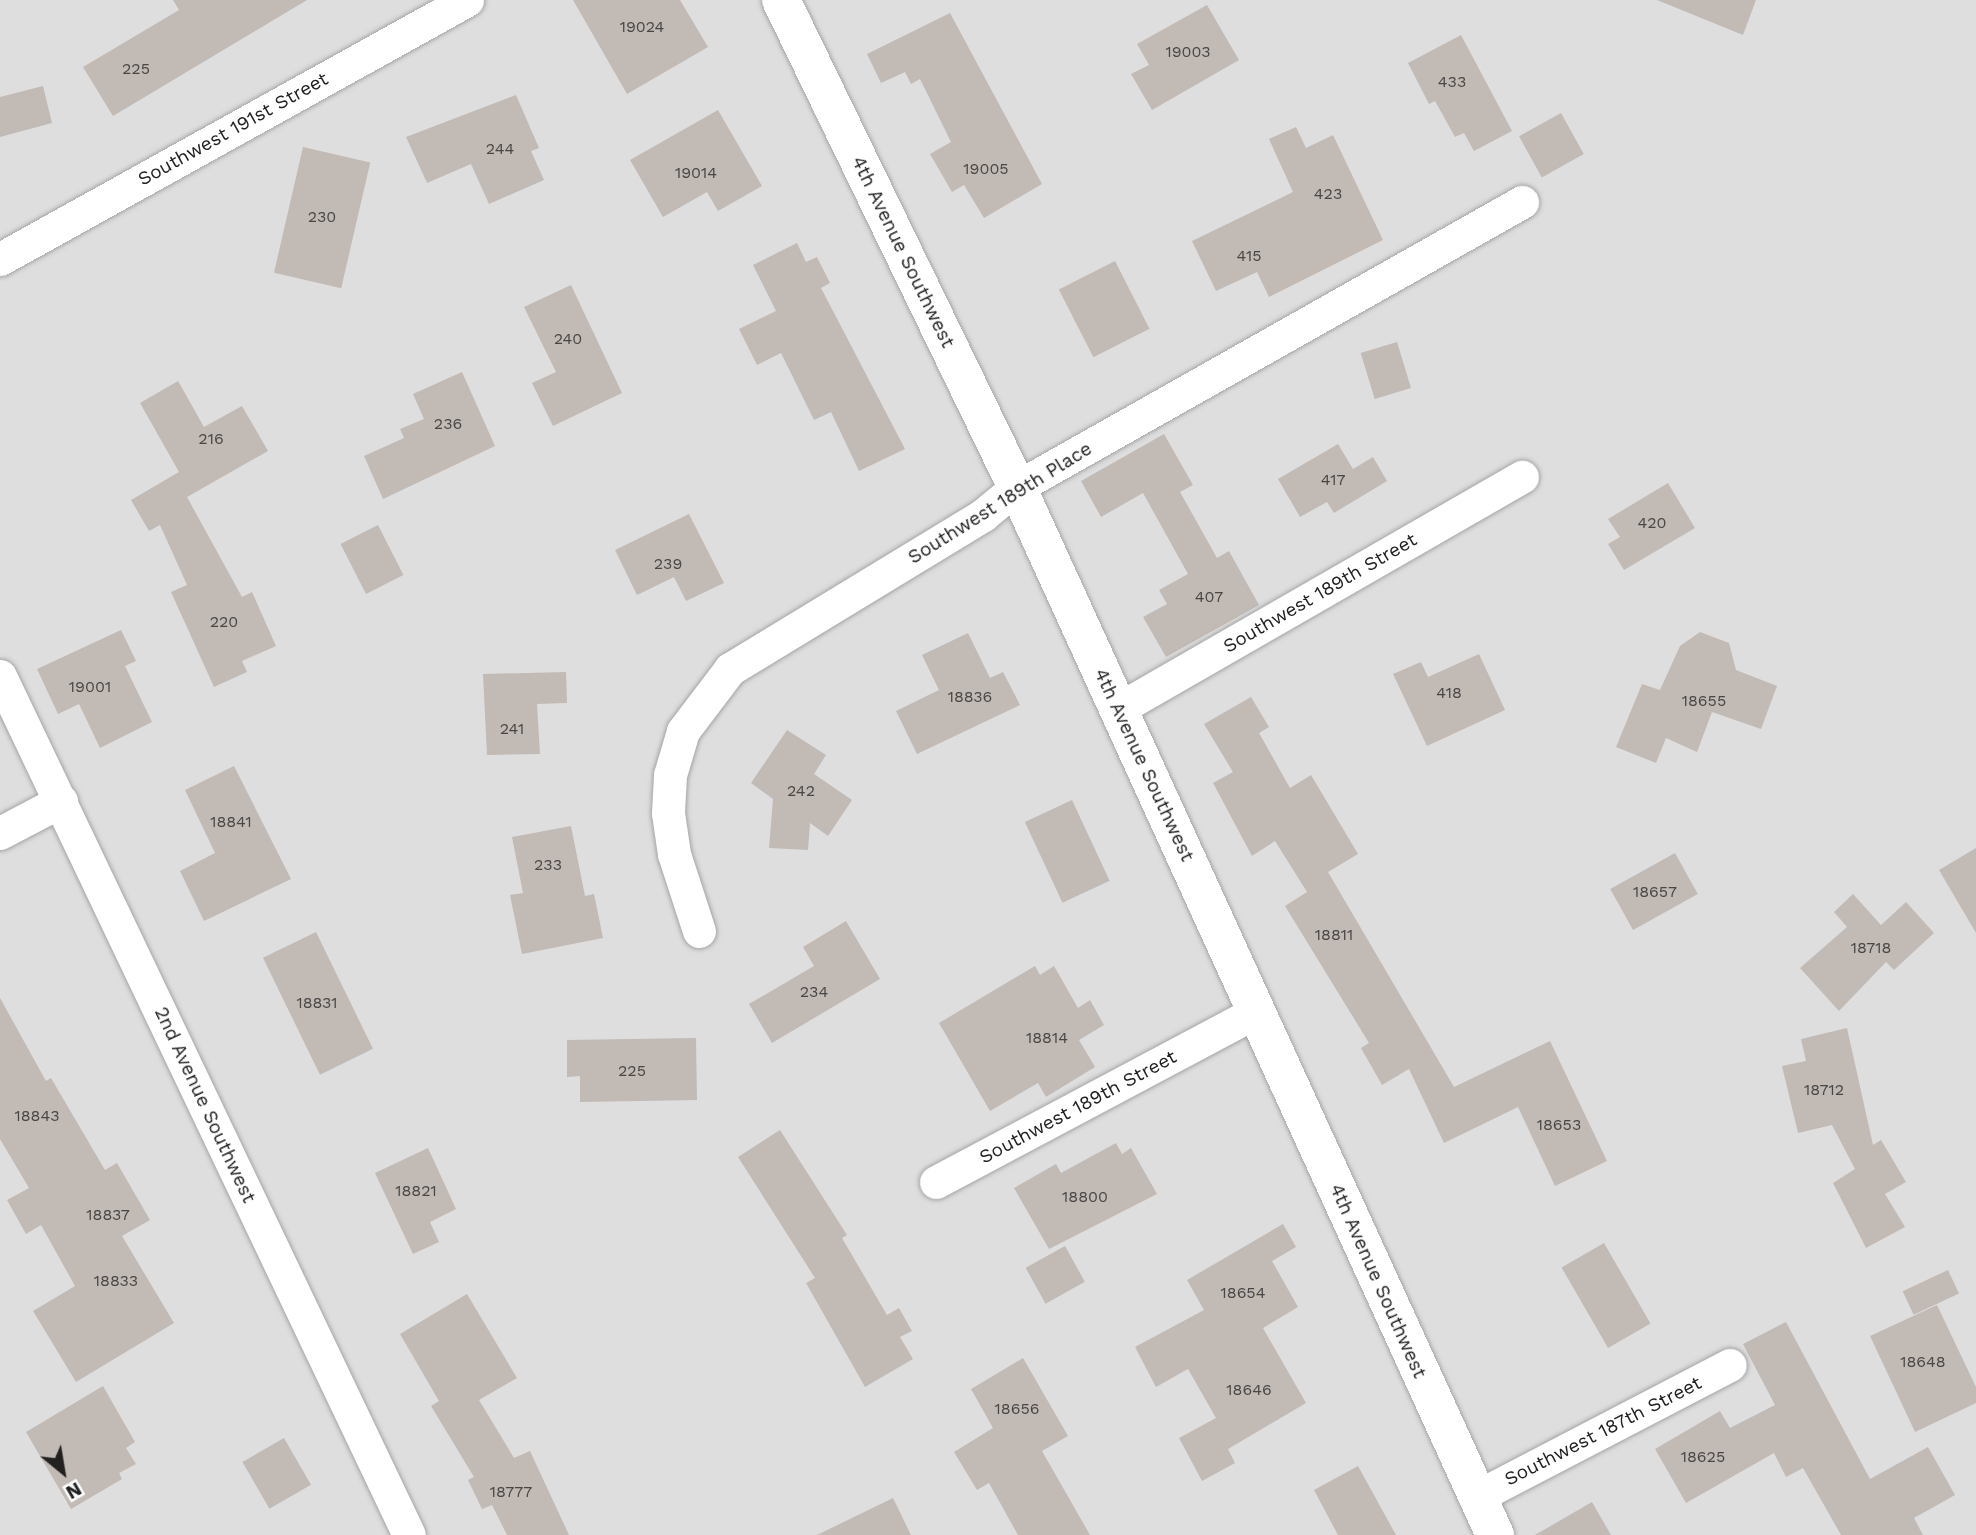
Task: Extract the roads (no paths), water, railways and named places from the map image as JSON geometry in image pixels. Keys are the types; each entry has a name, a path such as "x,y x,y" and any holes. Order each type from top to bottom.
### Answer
{"street":[{"name":"Southwest 191st Street","path":"0,259 467,0"},
{"name":"4th Avenue Southwest","path":"781,0 1017,487 1495,1535"},
{"name":"Southwest 189th Place","path":"699,931 674,854 668,813 670,775 683,731 704,698 755,650 973,521 1017,487 1522,202"},
{"name":"Southwest 189th Street","path":"1118,709 1522,477"},
{"name":"2nd Avenue Southwest","path":"0,677 409,1535"},
{"path":"0,833 61,801"},
{"name":"Southwest 189th Street","path":"936,1182 1256,1012"},
{"name":"Southwest 187th Street","path":"1476,1497 1730,1365"}]}
